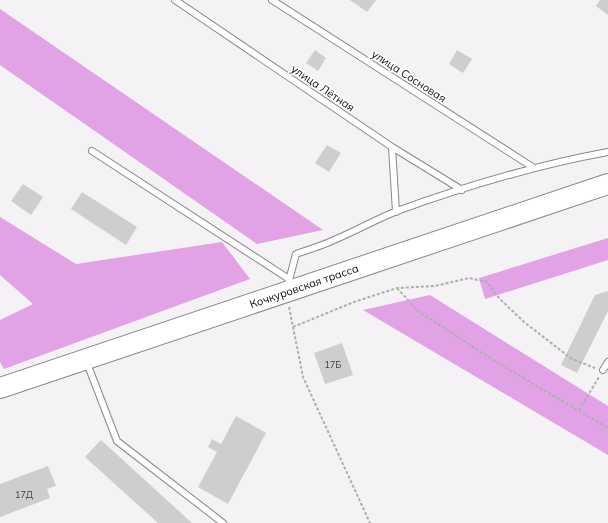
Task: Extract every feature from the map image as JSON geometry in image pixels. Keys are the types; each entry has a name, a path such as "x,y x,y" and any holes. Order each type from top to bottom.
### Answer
{"main road":[{"name":"Кочкуровская трасса","path":"0,388 86,359 288,286 608,184"}],"lane":[{"name":"улица Лётная","path":"175,0 392,147 462,190"},
{"name":"улица Сосновая","path":"272,0 534,168"},
{"path":"392,147 396,212"},
{"path":"92,151 288,286 296,254 323,245 396,212 534,168 568,159 608,152"},
{"path":"86,359 117,441 223,523"},
{"path":"603,370 608,362"}],"path":[{"path":"293,327 397,288 435,286 469,278 487,282 499,298 524,322 572,359 585,365 603,370 579,410"},
{"path":"288,286 293,327 303,377 370,523"},
{"path":"397,288 418,311 493,360 608,428"}],"shaded area":[{"path":"0,9 323,230 257,244 0,65"},
{"path":"0,217 76,264 222,242 250,279 4,369 0,362 0,320 33,304 0,275"},
{"path":"608,238 608,260 485,299 479,278"},
{"path":"430,295 608,406 608,455 363,310"}],"building":[{"path":"350,0 376,0 367,12"},
{"path":"600,0 608,0 608,15 596,6"},
{"path":"315,50 326,58 318,71 306,63"},
{"path":"457,50 472,59 463,73 449,64"},
{"path":"327,145 341,153 329,172 315,163"},
{"path":"23,184 43,197 31,215 11,201"},
{"path":"82,192 137,227 126,245 71,209"},
{"path":"608,291 608,311 577,373 561,365 595,295"},
{"path":"342,343 353,375 325,384 314,353"},
{"path":"236,416 266,433 228,504 198,487 217,452 208,447 212,439 221,444"},
{"path":"101,440 192,523 158,523 85,457"},
{"path":"48,466 56,486 47,489 50,498 0,517 0,484"}]}
